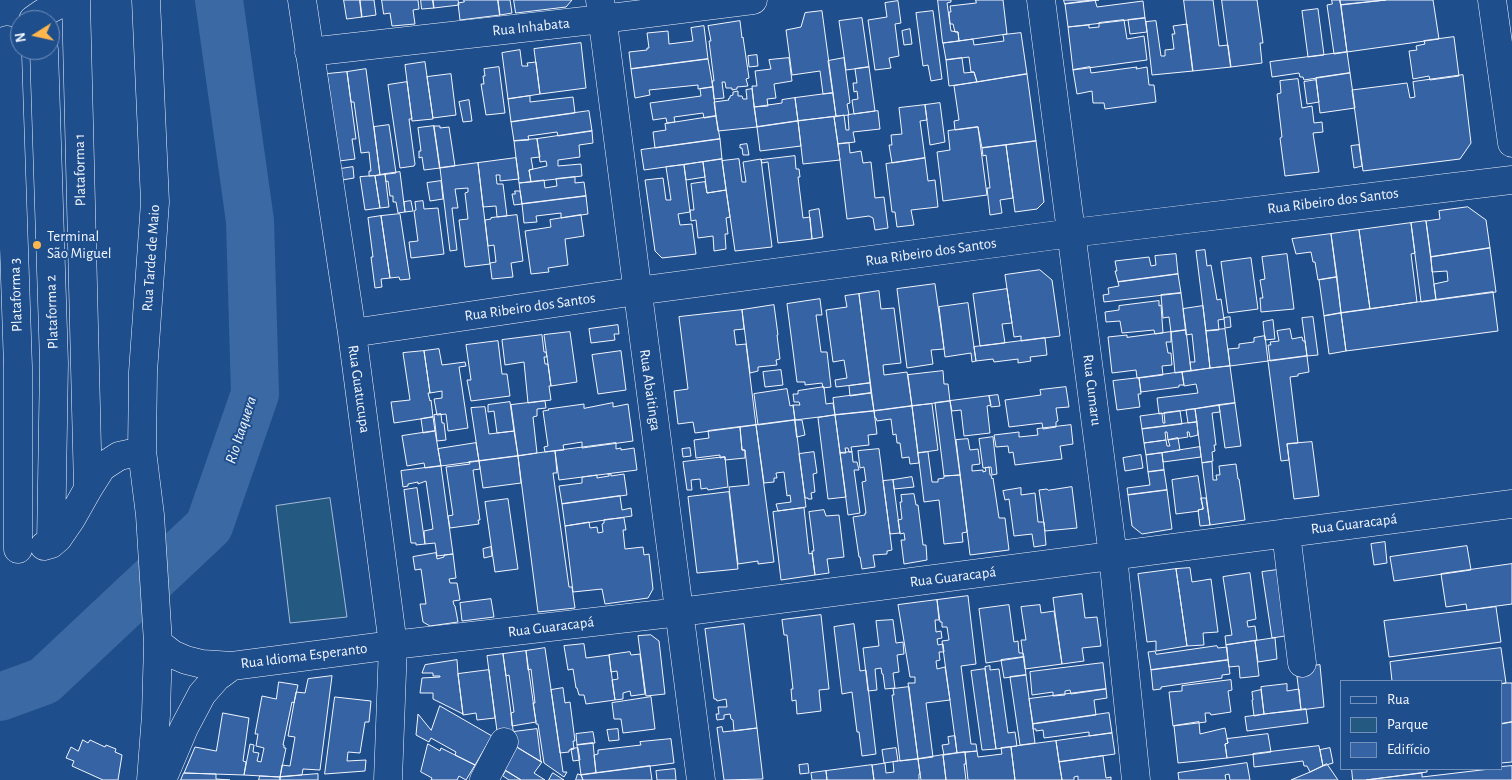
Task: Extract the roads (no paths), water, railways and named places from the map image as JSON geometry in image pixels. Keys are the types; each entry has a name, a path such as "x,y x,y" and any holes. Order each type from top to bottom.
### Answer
{"street":[{"name":"Plataforma 1","path":"76,0 88,489"},
{"name":"Rua Tarde de Maio","path":"146,0 155,202 144,363 142,451 150,515 157,634 156,715 151,780"},
{"name":"Rua Guatucupa","path":"302,0 352,333 393,645 388,780"},
{"name":"Rua Inhabata","path":"309,52 601,10 753,0"},
{"name":"Rua Cumaru","path":"1042,0 1113,556 1136,780"},
{"path":"1492,0 1508,84 1512,143"},
{"name":"Rua Abaitinga","path":"601,10 701,780"},
{"name":"Plataforma 3","path":"9,39 18,367 9,549"},
{"name":"Plataforma 2","path":"44,60 54,363 51,544"},
{"name":"Rua Ribeiro dos Santos","path":"352,333 637,291 1072,233 1512,180"},
{"path":"9,549 51,544 58,538 71,519 102,467 119,456 142,451"},
{"name":"Rua Guaracapá","path":"393,645 680,612 1512,504"},
{"path":"1286,533 1302,663"},
{"path":"157,634 172,654 186,660 202,664 232,666"},
{"name":"Rua Idioma Esperanto","path":"162,780 184,728 202,694 217,677 232,666 393,645"},
{"path":"484,780 504,742"}],"waterway":[{"name":"Rio Itaquera","path":"0,697 44,681 209,526 255,394 250,221 219,0"}],"place":[{"name":"Terminal São Miguel","path":"37,245"}]}
